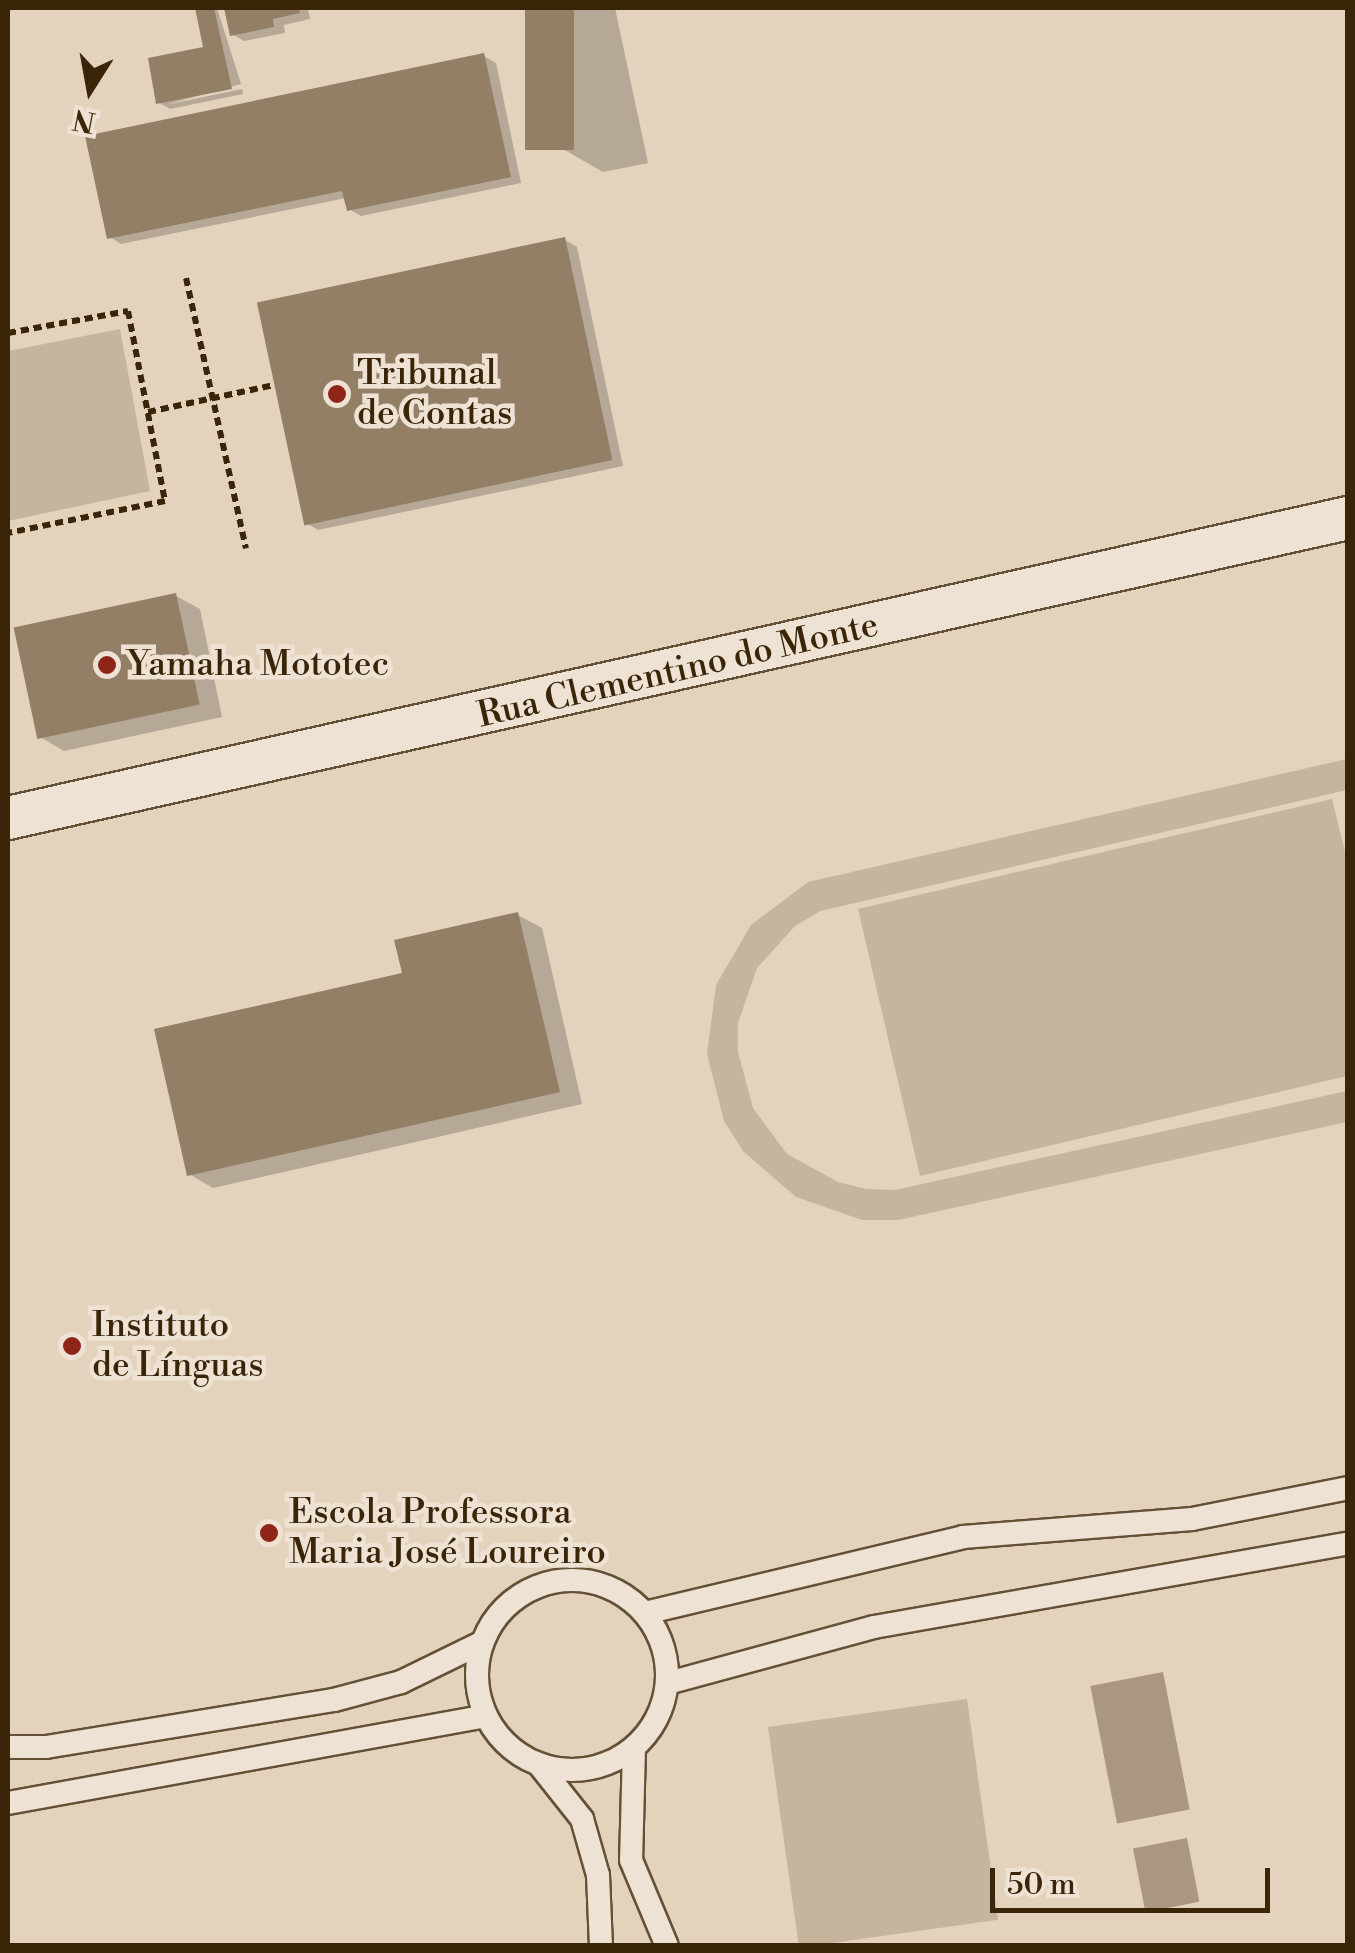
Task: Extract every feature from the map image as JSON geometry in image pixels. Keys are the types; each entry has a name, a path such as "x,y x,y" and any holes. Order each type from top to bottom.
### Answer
{"street":[{"name":"Rua Clementino do Monte","path":"8,818 1348,518"}],"lane":[{"path":"645,1613 963,1537 1192,1519 1348,1488"},
{"path":"668,1683 874,1627 1348,1543"},
{"path":"540,1766 590,1769 634,1748 657,1718 668,1683 662,1646 645,1613 604,1586 554,1582 509,1602 481,1643 477,1693 485,1716 499,1737 540,1766 582,1819 598,1875 601,1946"},
{"path":"8,1747 46,1747 334,1700 400,1682 481,1643"},
{"path":"8,1804 160,1770 485,1716"},
{"path":"634,1748 631,1860 667,1946"}],"path":[{"path":"186,278 246,548"},
{"path":"8,333 128,311 166,501 8,534"},
{"path":"148,412 274,385"}],"shaded area":[{"path":"120,329 150,491 8,521 8,351"},
{"path":"1347,759 1347,790 820,911 795,926 757,968 738,1023 738,1052 753,1108 787,1154 838,1182 866,1189 895,1190 1347,1091 1347,1122 898,1220 862,1220 796,1197 743,1151 724,1121 707,1054 716,985 751,925 808,882"},
{"path":"1332,799 1348,864 1347,1076 920,1176 858,909"},
{"path":"1163,1672 1190,1809 1117,1824 1090,1686"},
{"path":"967,1699 998,1920 799,1946 768,1727"},
{"path":"1187,1838 1199,1902 1145,1912 1133,1848"}],"building":[{"path":"195,8 214,8 232,89 156,104 148,58 203,47"},
{"path":"224,8 299,8 300,13 273,19 274,27 230,36"},
{"path":"525,8 574,8 574,150 525,150"},
{"path":"484,53 511,177 347,211 342,191 107,239 85,136"},
{"path":"565,237 612,460 304,526 257,302"},
{"name":"Yamaha Mototec","path":"176,593 200,705 37,739 14,628"},
{"path":"518,912 560,1092 187,1176 154,1029 402,973 394,940"}],"place":[{"name":"Tribunal de Contas","path":"337,394"},
{"name":"Yamaha Mototec","path":"107,665"},
{"name":"Instituto de Línguas","path":"72,1346"},
{"name":"Escola Professora Maria José Loureiro","path":"269,1533"}]}
